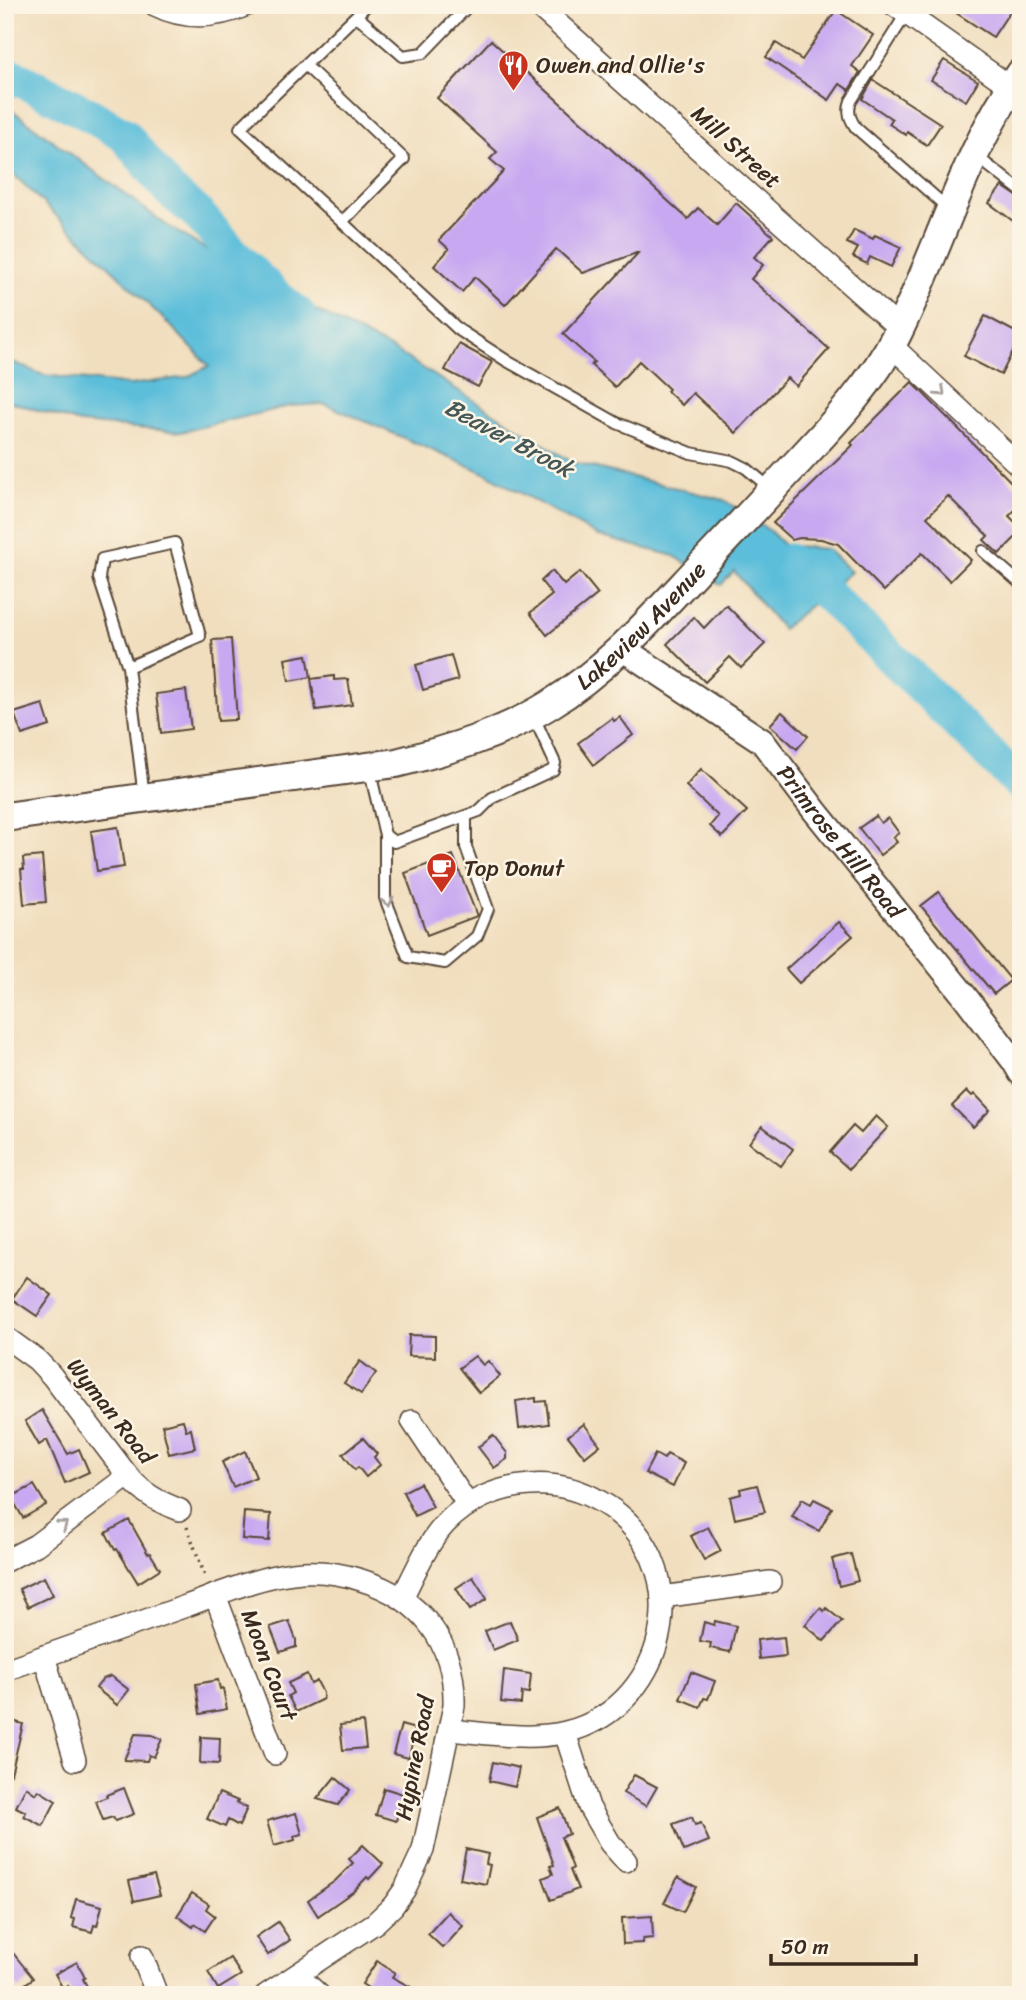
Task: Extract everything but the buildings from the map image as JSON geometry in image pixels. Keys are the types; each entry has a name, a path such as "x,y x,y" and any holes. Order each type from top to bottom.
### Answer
{"main road":[{"name":"Lakeview Avenue","path":"5,817 396,763 453,748 495,732 532,715 578,685 623,649 848,406 895,337 974,154 995,111 1016,80"}],"street":[{"path":"155,5 184,16 195,17 219,14 247,5"},
{"name":"Mill Street","path":"537,5 895,337 1021,467"},
{"path":"900,9 1016,80"},
{"name":"Primrose Hill Road","path":"623,649 762,741 963,994 1021,1073"},
{"name":"Wyman Road","path":"5,1338 37,1360 52,1376 142,1491 155,1500 180,1510"},
{"path":"412,1421 468,1505"},
{"path":"5,1560 36,1545 128,1476"},
{"path":"402,1598 435,1536 445,1524 468,1505 501,1489 538,1484 556,1485 591,1496 622,1517 645,1545 653,1561 662,1597 660,1633 652,1659 639,1683 614,1709 582,1727 537,1736 449,1730"},
{"name":"Hypine Road","path":"5,1670 211,1590 275,1575 310,1571 332,1573 371,1583 414,1607 443,1646 454,1686 454,1706 423,1850 416,1870 393,1906 375,1923 266,1995"},
{"path":"662,1597 770,1582"},
{"name":"Moon Court","path":"211,1590 275,1754"},
{"path":"44,1656 75,1760"},
{"path":"565,1732 589,1808 610,1843 626,1861"},
{"path":"142,1956 157,1995"},
{"path":"297,1975 319,1995"}],"lane":[{"path":"367,5 240,128 459,330 497,355 617,423 691,453 739,464 754,474 765,498"},
{"path":"357,16 403,56 423,53 469,5"},
{"path":"900,9 851,101 849,115 856,128 950,210"},
{"path":"305,65 404,159 342,222"},
{"path":"974,154 1021,191"},
{"path":"128,667 200,636 175,542 102,559 99,578 128,667 144,798"},
{"path":"983,551 1021,584"},
{"path":"385,835 394,842 479,811 492,798 553,770 555,763 532,715"},
{"path":"369,768 385,835 385,898 408,957 444,963 477,936 488,909 466,847 466,816"}],"path":[{"path":"180,1510 211,1590"}],"water":[{"path":"5,105 168,226 249,276 394,350 572,462 724,500 770,531 784,545 827,549 851,572 782,629 734,571 721,585 674,556 598,536 485,473 325,404 290,406 181,432 80,423 5,400 5,357 43,375 130,385 187,377 209,366 5,166"}],"waterway":[{"name":"Beaver Brook","path":"5,72 124,135 170,191 196,212 235,256 299,315"},
{"name":"Beaver Brook","path":"789,561 827,594 1021,785"}],"place":[{"name":"Owen and Ollie's","path":"513,92"},
{"name":"Top Donut","path":"441,895"}]}
